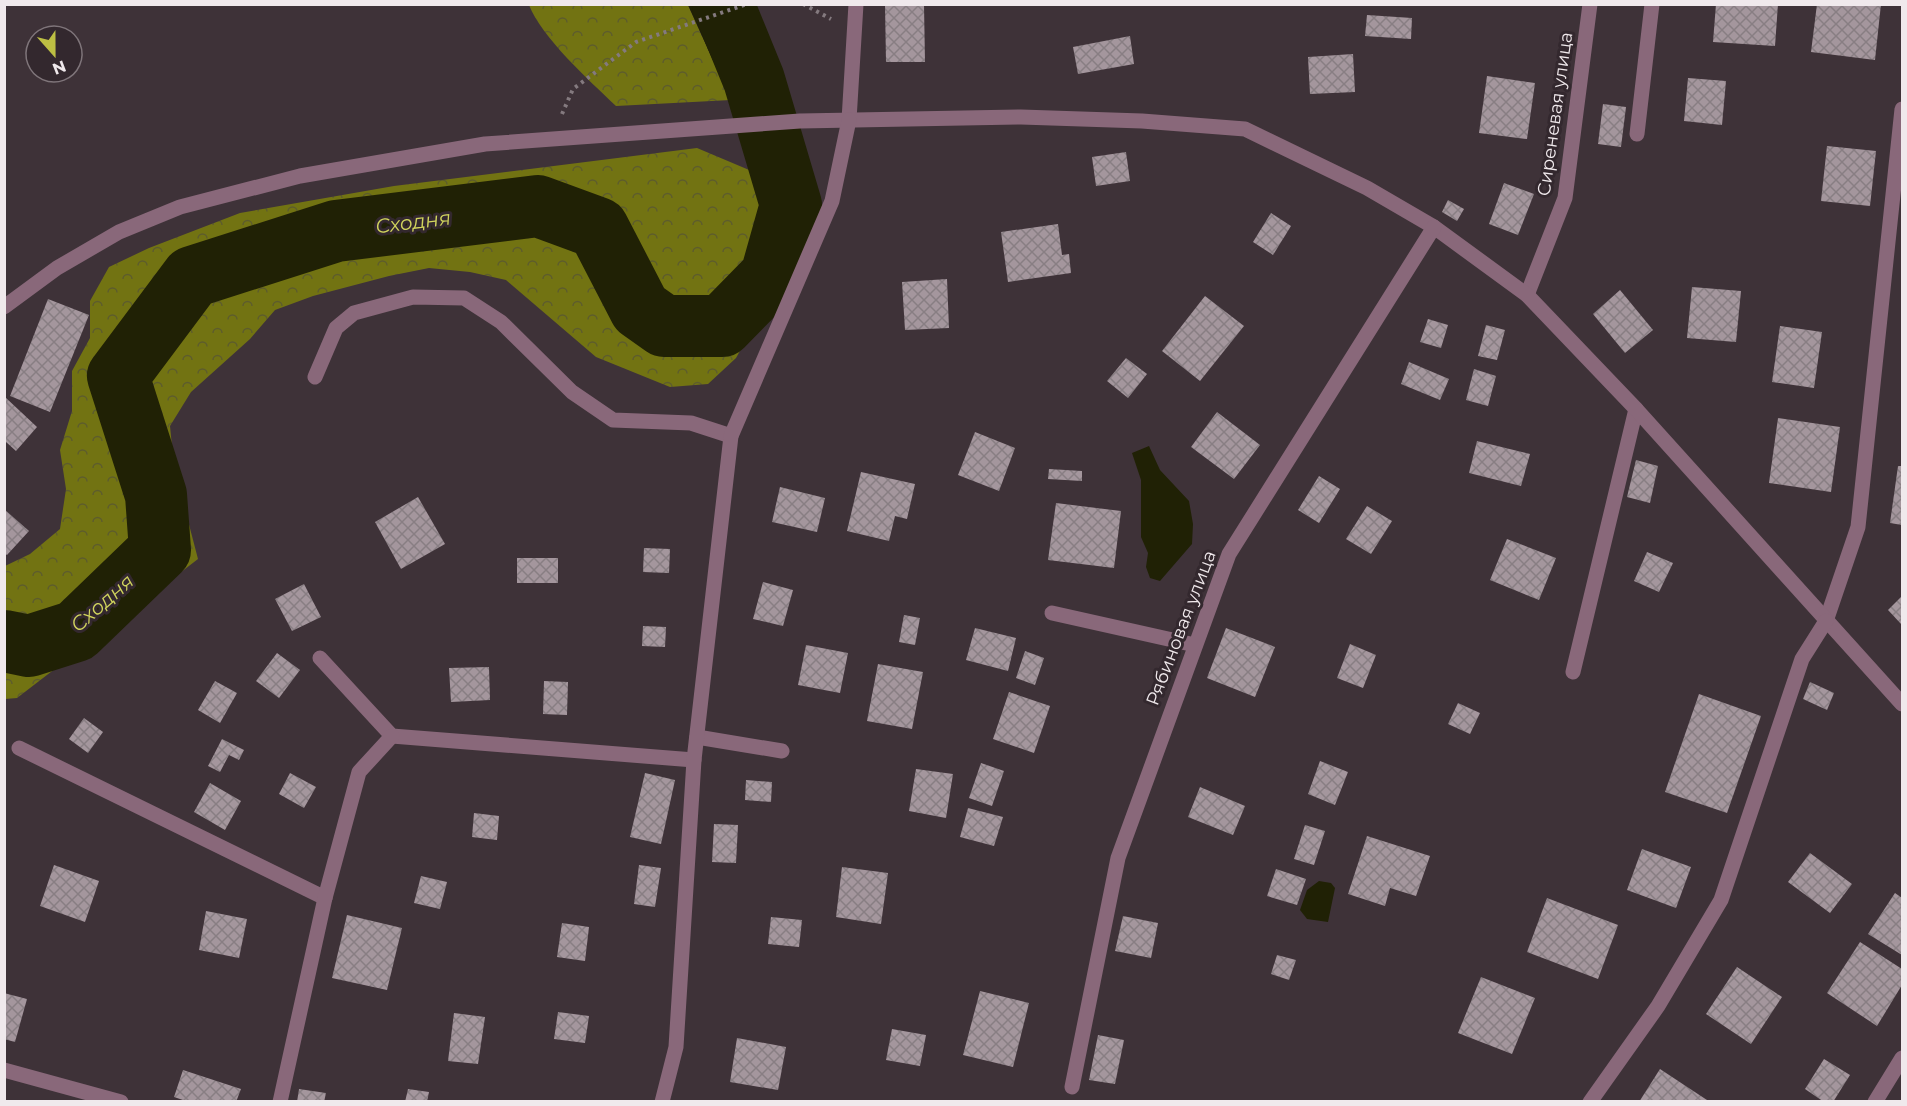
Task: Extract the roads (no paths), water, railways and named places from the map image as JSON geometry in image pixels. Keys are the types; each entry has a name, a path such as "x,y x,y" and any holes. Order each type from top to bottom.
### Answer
{"street":[{"path":"662,1101 676,1047 694,760 731,436 832,201 849,120 856,4"},
{"path":"1637,134 1652,4"},
{"name":"Сиреневая улица","path":"1527,296 1564,198 1593,7"},
{"path":"1590,1101 1658,1006 1721,900 1802,659 1826,621 1858,527 1902,109"},
{"path":"4,308 57,268 119,232 180,207 300,176 485,144 800,121 849,120 1021,117 1142,121 1245,129 1367,188 1434,227 1527,296 1636,409 1902,704"},
{"name":"Рябиновая улица","path":"1072,1087 1118,858 1229,554 1434,227"},
{"path":"315,377 336,328 354,313 413,297 464,298 501,322 572,393 613,420 691,423 731,436"},
{"path":"1573,672 1636,409"},
{"path":"1052,613 1195,645"},
{"path":"320,658 392,736 694,760"},
{"path":"280,1101 325,898 359,772 392,736"},
{"path":"697,737 782,751"},
{"path":"19,748 325,898"},
{"path":"1875,1101 1902,1058"},
{"path":"4,1070 121,1101"}],"waterway":[{"name":"Сходня","path":"4,641 29,646 76,631 160,550 156,495 118,376 192,277 336,231 538,206 598,228 640,309 664,326 722,326 771,276 791,205 754,80 723,4"}]}
